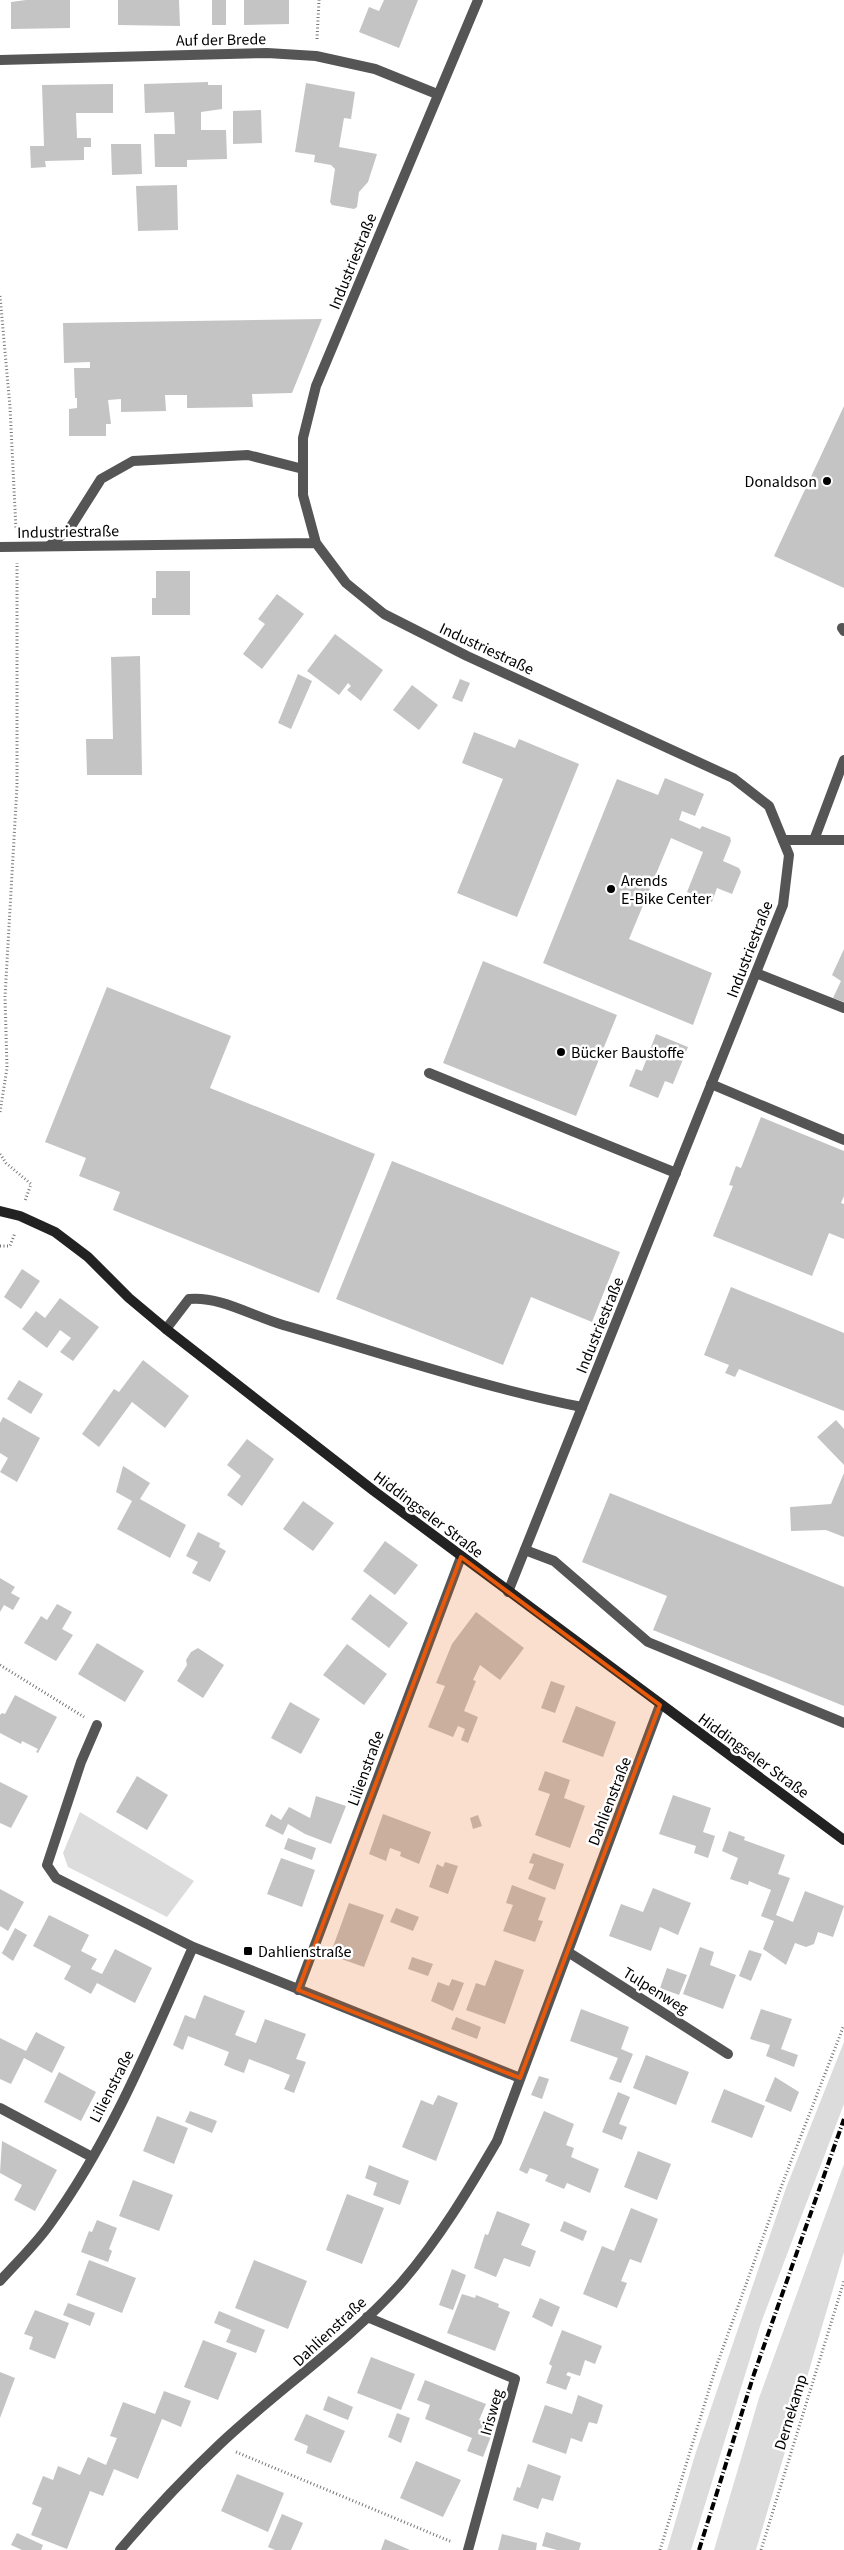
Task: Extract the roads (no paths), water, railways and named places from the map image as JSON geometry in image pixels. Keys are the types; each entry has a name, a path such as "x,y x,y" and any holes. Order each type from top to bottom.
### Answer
{"street":[{"name":"Industriestraße","path":"478,0 316,386 303,438 302,495 316,543 346,583 384,614 467,656 733,778 769,806 789,855 783,905 508,1592"},
{"name":"Auf der Brede","path":"0,60 267,53 316,56 375,69 437,94"},
{"path":"49,546 70,528 101,479 133,461 248,455 303,469"},
{"name":"Industriestraße","path":"0,547 316,543"},
{"path":"814,840 844,760"},
{"path":"783,840 844,840"},
{"path":"756,973 844,1008"},
{"path":"429,1073 676,1173"},
{"path":"711,1084 844,1140"},
{"name":"Hiddingseler Straße","path":"0,1211 20,1216 55,1232 88,1257 128,1298 166,1329 461,1557 844,1840"},
{"path":"166,1329 189,1299 206,1298 264,1320 495,1386 582,1407"},
{"path":"525,1550 554,1560 648,1642 844,1723"},
{"name":"Lilienstraße","path":"298,1990 461,1557"},
{"name":"Dahlienstraße","path":"120,2550 152,2512 220,2444 297,2380 367,2317 402,2282 458,2204 497,2141 660,1705"},
{"path":"97,1725 81,1762 48,1865 56,1878 193,1947 520,2078"},
{"name":"Lilienstraße","path":"0,2281 50,2224 92,2157 143,2058 193,1947"},
{"name":"Tulpenweg","path":"568,1952 728,2054"},
{"path":"0,2108 92,2157"},
{"name":"Irisweg","path":"367,2317 515,2380 468,2549"}],"railway":[{"path":"699,2550 754,2374 844,2119"}],"place":[{"name":"Donaldson","path":"827,481"},
{"name":"Arends E-Bike Center","path":"611,889"},
{"name":"Bücker Baustoffe","path":"561,1052"},
{"name":"Dahlienstraße","path":"248,1951"}]}
